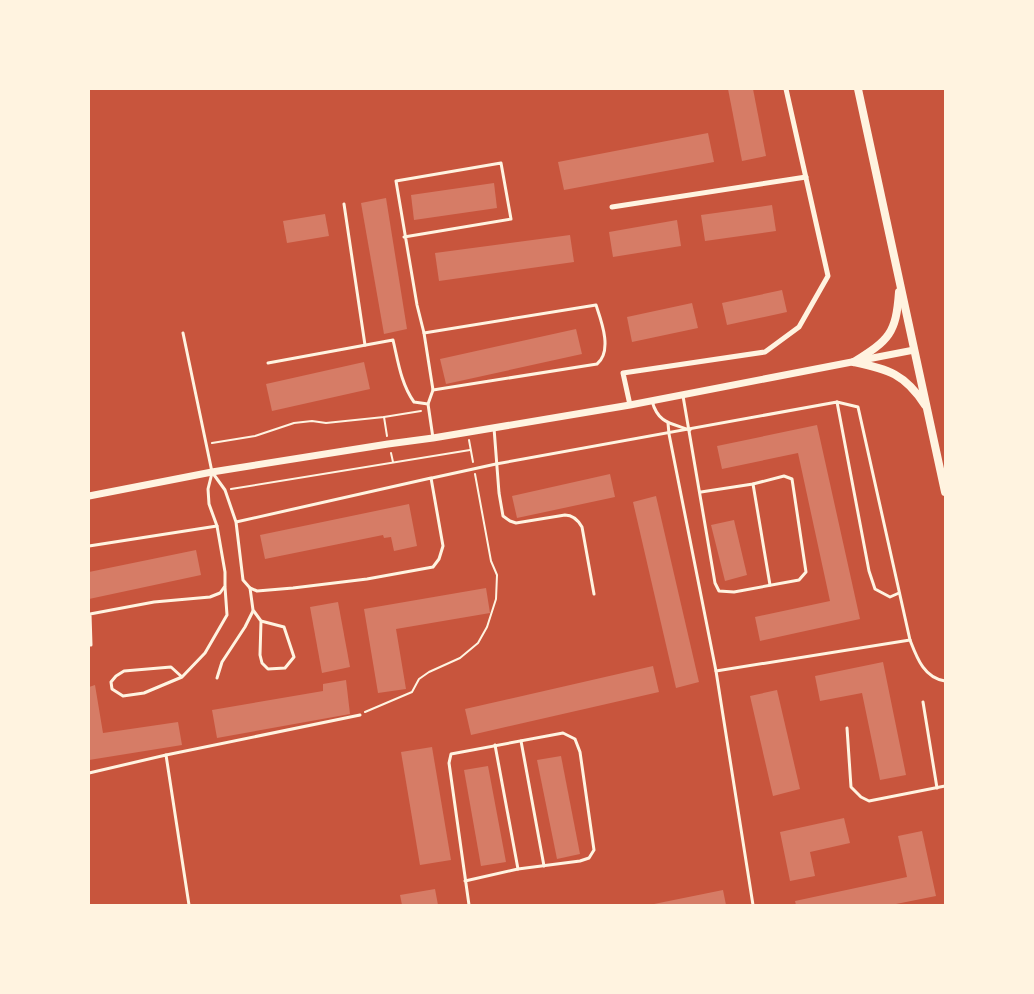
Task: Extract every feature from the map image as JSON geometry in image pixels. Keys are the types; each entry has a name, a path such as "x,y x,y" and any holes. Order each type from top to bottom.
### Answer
{"main road":[{"path":"858,89 945,492"},
{"path":"854,362 875,349 891,333 898,311 900,282"},
{"path":"854,362 878,367 898,376 914,389 927,408"}],"street":[{"path":"630,405 623,373 765,352 798,327 828,276 786,89"},
{"path":"612,207 806,178"},
{"path":"89,496 212,472 468,433 630,405 914,350"}],"lane":[{"path":"404,237 512,219 501,163 396,181 404,237 434,390 428,404 433,438"},
{"path":"344,204 365,345"},
{"path":"424,333 596,305 604,338 604,350 597,364 434,390"},
{"path":"182,677 171,667 124,671 111,682 112,689 123,696 144,693 182,677 205,654 227,615 225,572 216,526 209,504 208,489 212,472 183,333"},
{"path":"268,363 393,340 403,382 408,394 414,402 428,404"},
{"path":"683,395 715,583 719,591 734,592 799,580 806,572 792,479 784,476 754,484 701,492"},
{"path":"652,401 655,412 668,423 690,430"},
{"path":"837,402 868,571 875,589 890,597 899,593"},
{"path":"236,522 496,464 837,402 858,407 910,640 928,675 935,680 945,681"},
{"path":"668,423 716,671 753,905"},
{"path":"494,428 496,464 503,516 516,523 569,515 578,520 582,527 594,594"},
{"path":"212,472 225,490 236,522 243,580 250,588 257,591 367,578 433,567 439,558 443,546 431,478"},
{"path":"754,484 770,585"},
{"path":"89,546 216,526"},
{"path":"89,645 91,645 90,614 154,602 220,594 225,586"},
{"path":"250,588 253,610 261,621 260,656 262,663 268,669 285,668 294,657 284,627 261,621"},
{"path":"217,678 222,662 245,627 253,610"},
{"path":"716,671 910,640"},
{"path":"923,702 937,788"},
{"path":"89,773 360,714"},
{"path":"847,728 851,787 861,797 869,801 945,786"},
{"path":"465,881 589,858 594,850 580,752 575,739 563,733 451,754 449,763 465,881 469,905"},
{"path":"521,741 544,866"},
{"path":"495,745 518,870"},
{"path":"166,755 189,905"}],"path":[{"path":"207,443 255,436 294,423 312,421 326,424 429,409"},
{"path":"360,714 412,692 419,679 429,672 460,658 478,643 487,627 496,599 497,575 491,562 468,433"},
{"path":"225,490 470,450"}],"building":[{"path":"728,89 753,89 766,156 742,161"},
{"path":"708,133 714,162 564,190 558,162"},
{"path":"494,183 497,208 414,220 411,195"},
{"path":"386,198 407,329 384,334 361,203"},
{"path":"772,205 776,231 705,241 701,215"},
{"path":"325,214 329,236 287,243 283,221"},
{"path":"677,220 681,246 613,257 609,232"},
{"path":"570,235 574,262 439,281 435,253"},
{"path":"782,290 787,312 727,325 722,303"},
{"path":"692,303 698,328 632,342 627,317"},
{"path":"576,329 582,354 446,384 440,359"},
{"path":"364,362 370,389 272,411 266,384"},
{"path":"817,425 860,619 760,641 755,617 830,601 798,453 722,469 717,446"},
{"path":"610,474 615,497 517,518 512,496"},
{"path":"656,496 699,682 676,688 633,502"},
{"path":"409,504 417,546 394,551 391,537 384,538 383,535 265,559 260,535"},
{"path":"734,520 747,575 725,581 711,525"},
{"path":"196,550 201,575 89,599 89,572"},
{"path":"486,588 490,613 396,629 406,689 378,693 364,609"},
{"path":"338,602 350,667 322,673 310,607"},
{"path":"883,662 906,775 880,780 862,693 820,701 815,676"},
{"path":"653,666 659,692 471,735 465,709"},
{"path":"346,680 350,714 217,738 212,710 323,691 323,684"},
{"path":"95,685 103,733 178,722 182,745 89,760 89,687"},
{"path":"777,690 800,789 773,796 750,696"},
{"path":"432,747 451,860 420,865 401,752"},
{"path":"561,756 580,854 557,859 537,760"},
{"path":"488,766 506,862 481,866 464,770"},
{"path":"844,818 850,843 810,852 815,876 790,881 780,832"},
{"path":"922,831 936,896 891,905 796,905 795,901 907,877 898,836"},
{"path":"435,889 438,905 402,905 400,895"},
{"path":"723,890 726,905 654,905 654,904"}]}
